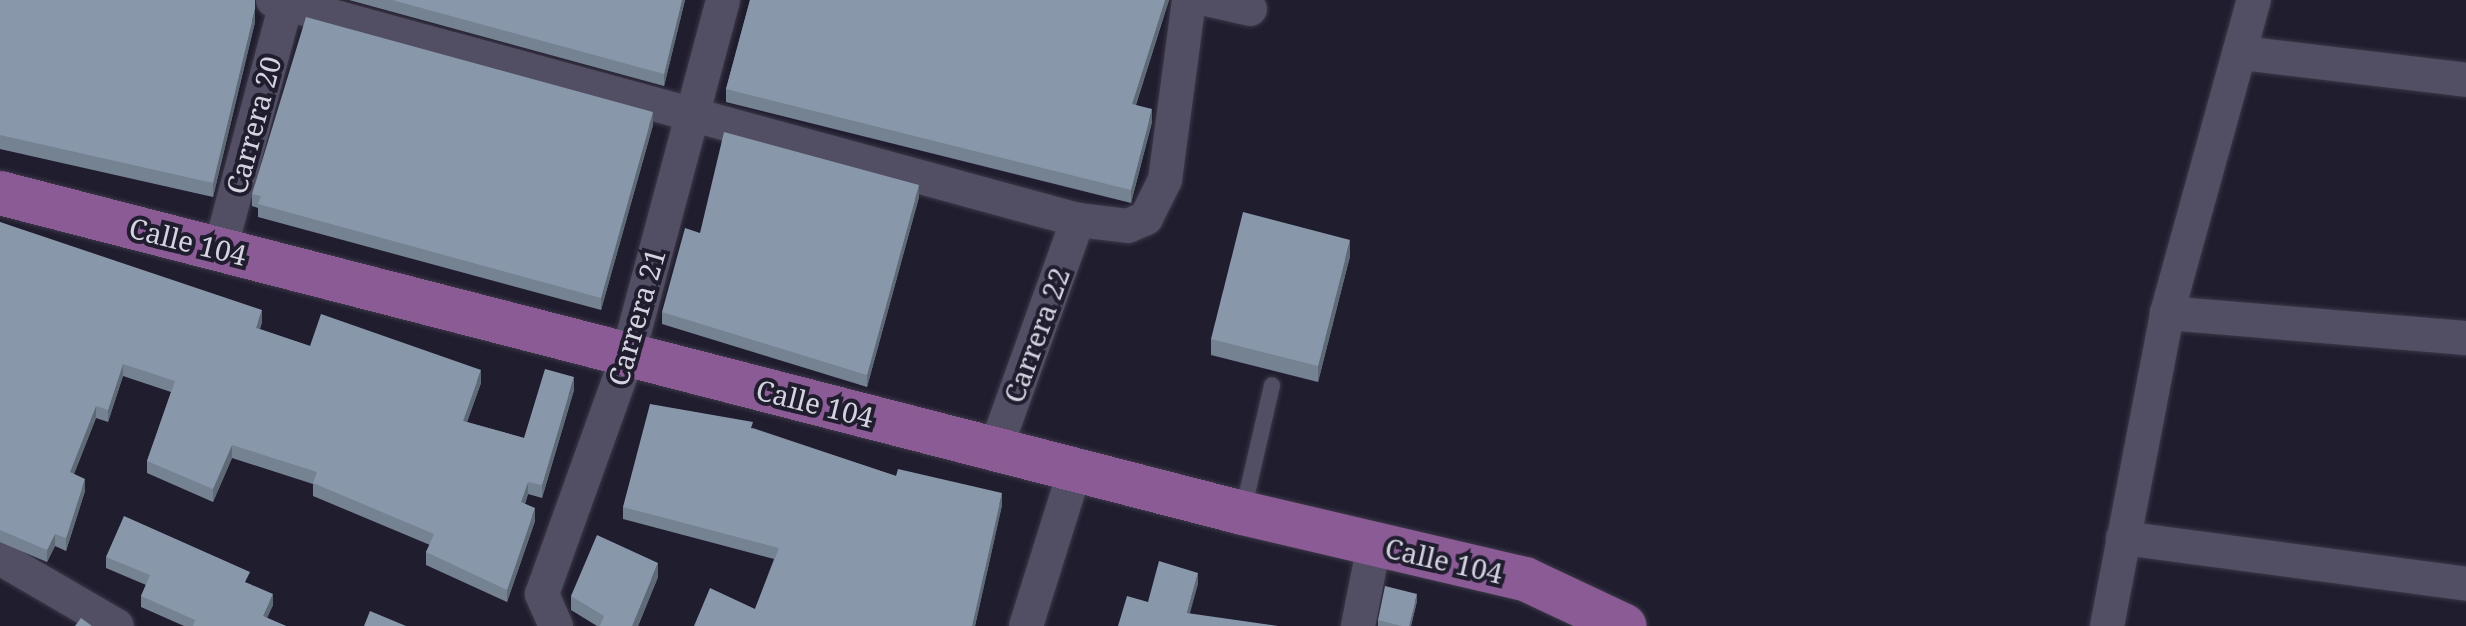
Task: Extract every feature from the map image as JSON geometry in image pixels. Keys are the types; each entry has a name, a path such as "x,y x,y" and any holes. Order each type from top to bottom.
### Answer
{"main road":[{"name":"Calle 104","path":"0,193 1243,513 1525,579 1625,626"}],"street":[{"name":"Carrera 21","path":"556,626 542,594 628,355 723,0"},
{"path":"282,1 1078,220 1128,226 1146,218 1159,199 1189,0"},
{"path":"1210,0 1250,9"},
{"path":"2107,626 2167,313 2254,0"},
{"name":"Carrera 20","path":"220,250 282,1"},
{"path":"2241,53 2466,80"},
{"name":"Carrera 22","path":"995,450 1078,220"},
{"path":"2167,313 2466,338"},
{"path":"1026,626 1049,569 1075,470"},
{"path":"2123,538 2466,584"},
{"path":"1358,626 1374,545"},
{"path":"0,558 117,626"},
{"path":"1048,626 1049,569"}],"lane":[{"path":"1243,513 1272,385"}],"building":[{"path":"0,0 255,0 213,183 0,135"},
{"path":"392,0 682,0 664,74"},
{"path":"750,0 1165,0 1132,104 1152,109 1131,190 726,89"},
{"path":"306,17 653,112 601,298 258,204 261,196 252,194"},
{"path":"724,132 919,185 867,375 662,312 685,228 700,233"},
{"path":"1243,212 1350,240 1318,366 1211,339"},
{"path":"0,222 262,310 256,328 310,346 321,314 481,370 463,421 524,438 545,369 574,377 542,485 528,482 521,502 535,508 507,590 426,552 434,534 313,483 317,472 232,445 213,489 147,461 175,381 123,364 108,410 96,406 70,472 85,479 66,538 55,534 47,550 0,530"},
{"path":"650,404 753,422 751,428 896,476 898,469 1002,493 972,626 694,626 710,588 755,609 779,548 623,507"},
{"path":"124,516 250,572 245,582 273,594 263,616 286,626 193,626 195,620 141,596 150,575 106,557"},
{"path":"597,535 658,563 632,626 600,626 604,616 571,596"},
{"path":"1159,561 1198,573 1187,613 1278,626 1118,626 1127,596 1148,602"},
{"path":"1385,586 1417,594 1409,626 1378,620"},
{"path":"370,611 406,626 364,626"},
{"path":"81,618 92,626 75,626"}]}
